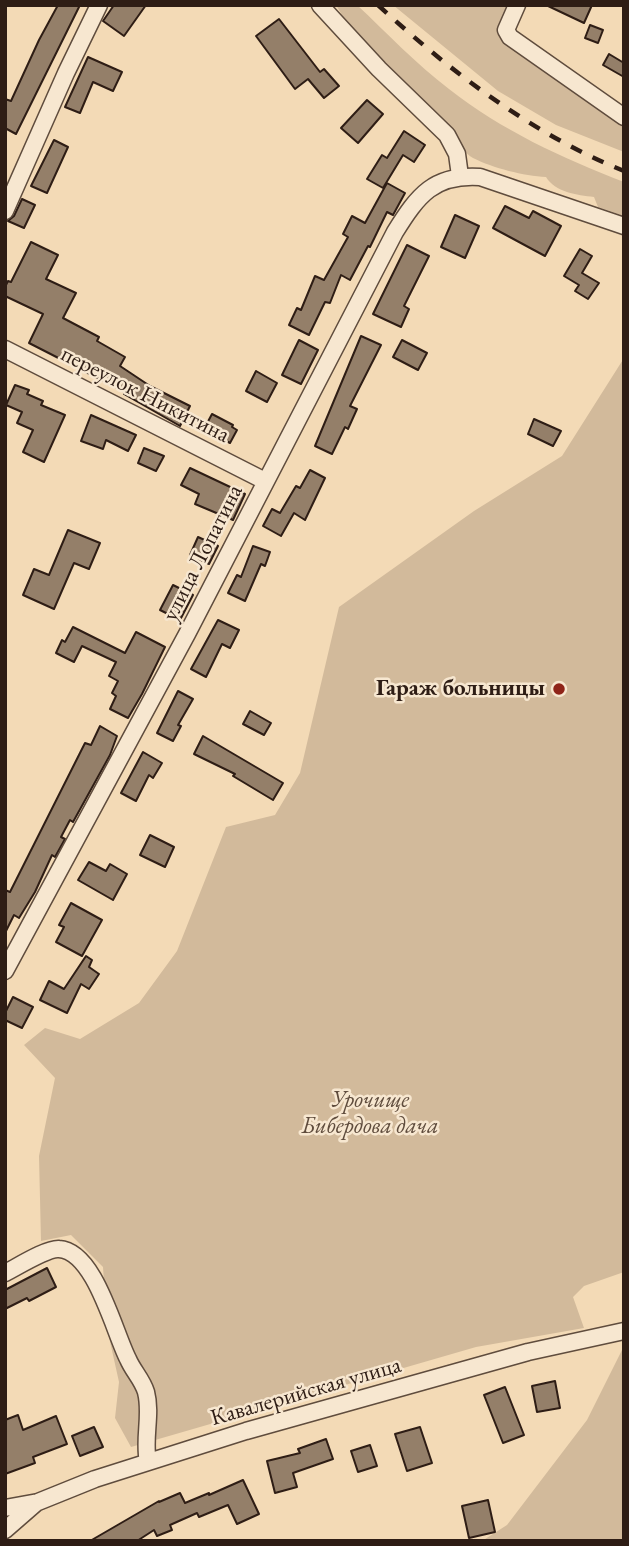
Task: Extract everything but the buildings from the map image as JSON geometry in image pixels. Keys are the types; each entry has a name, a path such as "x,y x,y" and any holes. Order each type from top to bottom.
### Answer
{"street":[{"path":"5,211 99,5"},
{"path":"320,5 379,69 447,135 457,155 460,176 480,177 624,226"},
{"path":"517,5 506,30 510,37 624,117"},
{"name":"улица Лопатина","path":"5,971 181,646 408,211 419,197 433,186 460,176"},
{"name":"переулок Никитина","path":"5,349 265,481"},
{"path":"5,1273 55,1248 67,1250 83,1263 107,1306 128,1360 146,1390 148,1462"},
{"name":"Кавалерийская улица","path":"5,1508 38,1502 95,1479 246,1431 528,1352 624,1331"},
{"path":"5,1530 38,1502"}],"green space":[{"path":"336,5 357,5 437,79 469,104 511,130 555,153 624,182 624,216 598,207 594,197 574,194 555,186 546,177 509,171 470,156 439,117 361,40"},
{"path":"393,5 522,5 504,40 587,94 624,128 624,152 556,125 498,91"},
{"name":"Урочище Бибердова дача","path":"624,358 624,1272 584,1286 573,1297 584,1328 476,1347 131,1447 115,1418 119,1382 107,1328 103,1267 71,1235 41,1241 39,1156 55,1078 24,1045 45,1028 80,1039 139,1003 177,951 226,827 275,815 300,773 339,607 474,511 562,456"},
{"path":"624,1349 624,1541 482,1541 507,1525 587,1420"}],"railway":[{"path":"378,5 434,54 525,120 557,139 624,171"}],"place":[{"name":"Гараж больницы","path":"559,689"}]}
